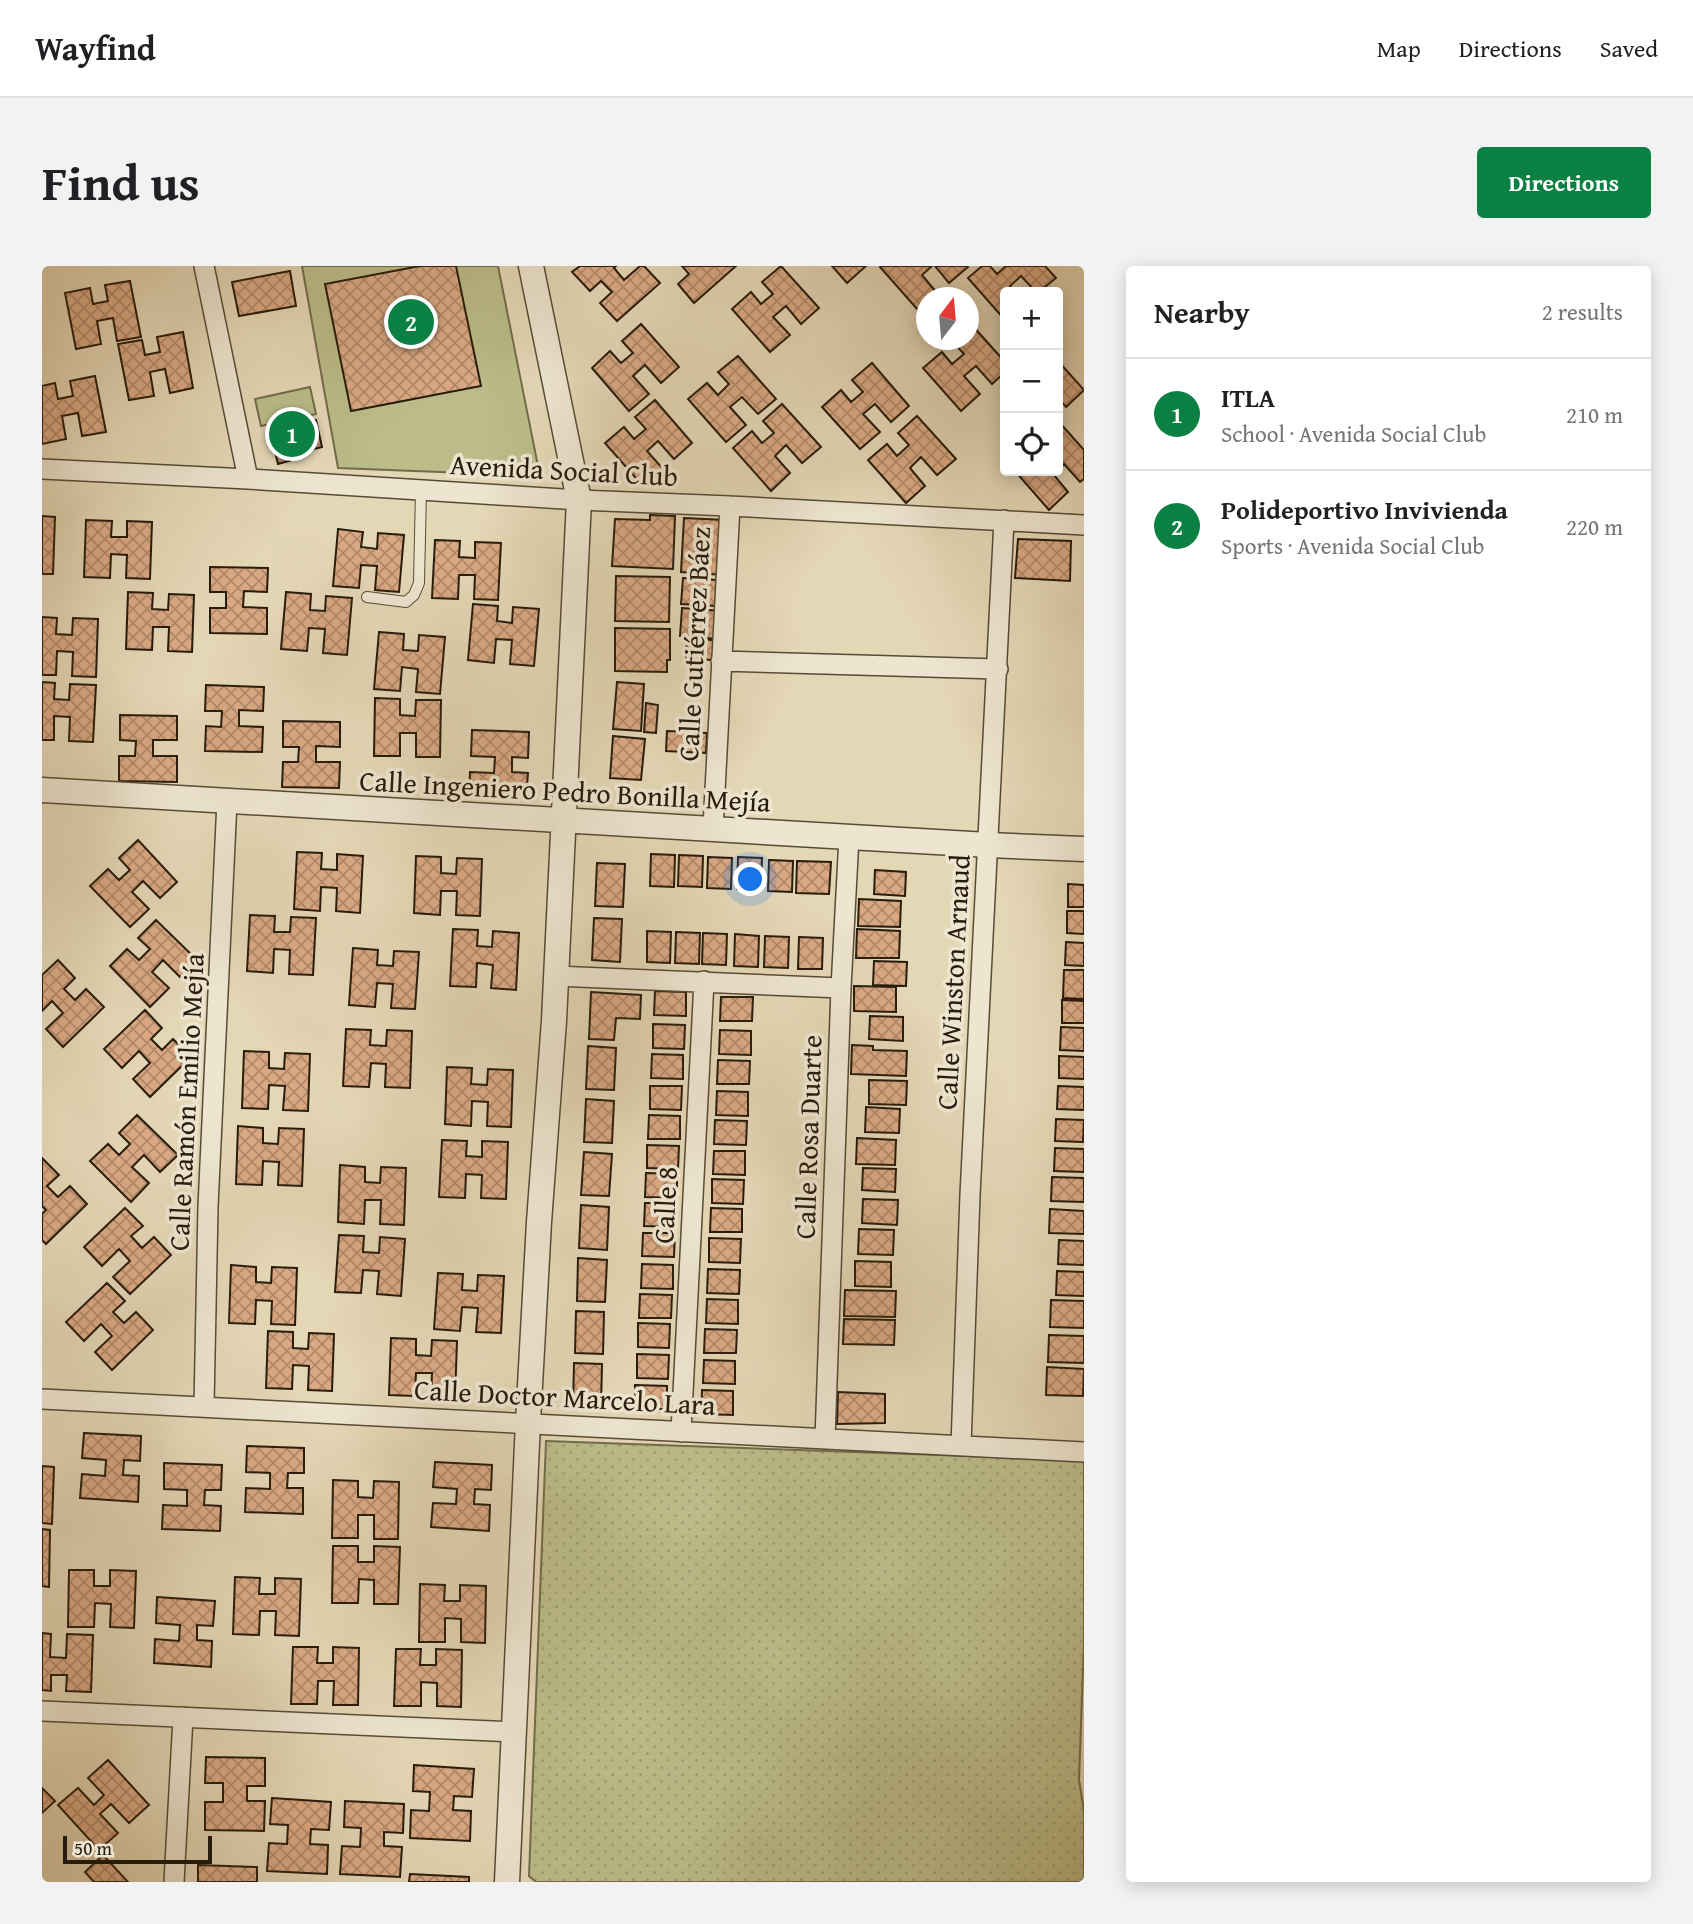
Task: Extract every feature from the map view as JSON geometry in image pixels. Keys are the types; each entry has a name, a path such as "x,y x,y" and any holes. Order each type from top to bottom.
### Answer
{"street":[{"path":"204,266 248,479"},
{"path":"507,1882 528,1422 555,976 579,500 531,266"},
{"name":"Avenida Social Club","path":"42,469 579,500 1084,525"},
{"name":"Calle Gutiérrez Báez","path":"713,828 730,506"},
{"name":"Calle Winston Arnaud","path":"961,1446 970,1195 1004,520"},
{"path":"721,661 998,669"},
{"name":"Calle Ingeniero Pedro Bonilla Mejía","path":"42,790 1084,849"},
{"name":"Calle Ramón Emilio Mejía","path":"204,1406 208,1207 228,801"},
{"name":"Calle Rosa Duarte","path":"825,1439 849,837"},
{"path":"555,976 841,988"},
{"name":"Calle 8","path":"681,1432 704,982"},
{"name":"Calle Doctor Marcelo Lara","path":"42,1399 1084,1452"},
{"path":"42,1711 514,1732"},
{"path":"174,1882 183,1717"}],"lane":[{"path":"367,597 406,602 414,595 419,583 421,490"}],"green space":[{"path":"302,266 498,266 540,476 338,468"},
{"path":"310,387 316,414 261,426 255,399"},
{"path":"546,1441 1084,1460 1084,1643 1079,1780 1084,1810 1084,1879 1081,1882 536,1882 529,1876"}],"building":[{"path":"420,266 456,266 481,386 351,411 325,284"},
{"path":"580,266 616,266 614,268 624,280 640,266 644,266 660,283 617,321 600,303 612,292 601,281 590,291 572,272"},
{"path":"682,266 736,266 694,303 678,284 689,274"},
{"path":"781,266 819,308 801,324 786,306 773,317 790,335 770,352 732,309 751,292 761,304 773,294 762,282"},
{"path":"832,266 866,266 847,283"},
{"path":"932,266 922,275 932,287 916,287 916,308 880,267"},
{"path":"935,266 967,266 968,267 949,283"},
{"path":"982,266 990,266 997,274 1006,266 1045,266 1056,278 1045,287 1031,287 1021,276 1011,287 1000,287 1000,314 979,290 979,287 968,278"},
{"path":"290,271 296,306 239,316 232,282"},
{"path":"130,281 141,337 117,341 113,318 97,321 101,344 76,349 65,293 90,288 93,304 108,301 105,285"},
{"path":"641,324 679,367 661,383 645,365 633,376 649,394 629,411 592,368 610,351 621,363 633,353 622,341"},
{"path":"183,332 193,388 170,393 165,369 150,372 154,396 129,400 118,344 142,340 145,355 160,352 157,337"},
{"path":"979,333 1000,356 1000,377 992,384 976,366 964,376 980,394 961,411 923,368 942,352 952,364 964,354 960,350 979,350"},
{"path":"738,356 776,399 758,414 742,397 730,407 746,425 726,442 688,399 707,383 718,395 729,384 718,372"},
{"path":"872,363 909,406 891,422 875,404 863,414 880,432 860,449 822,407 841,390 851,402 863,392 852,380"},
{"path":"1063,367 1084,390 1066,407 1063,403"},
{"path":"95,376 106,432 82,436 78,413 62,416 66,439 42,444 42,386 55,383 58,399 73,396 70,381"},
{"path":"655,400 692,443 674,459 658,441 647,451 663,469 643,486 605,443 624,427 634,439 646,429 635,417"},
{"path":"782,404 821,447 802,463 786,445 775,456 790,473 771,491 733,448 752,431 762,443 774,433 763,421"},
{"path":"917,416 956,459 937,475 921,457 910,468 925,486 906,503 868,460 887,444 897,456 909,445 898,433"},
{"path":"316,420 322,447 290,455 292,460 278,464 269,426 285,422 287,428"},
{"path":"1063,426 1084,450 1084,479 1080,482 1064,464"},
{"path":"1019,476 1055,476 1068,492 1049,510"},
{"path":"650,515 675,516 673,569 612,566 615,519 650,520"},
{"path":"42,516 55,517 53,574 42,574"},
{"path":"684,518 725,520 722,575 681,572"},
{"path":"86,520 112,521 111,537 127,537 127,521 152,522 150,579 126,578 127,555 111,554 110,578 84,577"},
{"path":"338,529 363,532 361,547 377,549 378,533 404,535 399,592 375,590 377,566 361,565 359,588 333,586"},
{"path":"1018,539 1071,541 1070,581 1015,578"},
{"path":"435,540 460,541 459,557 475,558 475,542 501,543 498,600 474,599 475,575 459,575 458,599 432,598"},
{"path":"210,567 268,568 267,592 244,591 243,607 267,608 267,634 210,633 210,608 226,608 226,592 210,592"},
{"path":"616,576 670,577 669,622 615,621"},
{"path":"683,578 717,580 716,606 681,604"},
{"path":"128,592 153,593 152,609 168,610 169,594 194,595 192,652 168,651 169,627 153,627 152,650 126,649"},
{"path":"286,592 311,594 310,610 325,611 326,596 352,598 347,655 323,653 325,629 309,628 307,651 281,649"},
{"path":"473,604 498,606 497,621 512,623 513,607 539,609 534,666 510,664 512,640 496,639 494,663 468,660"},
{"path":"682,608 721,611 719,639 680,636"},
{"path":"42,617 57,618 56,634 72,635 73,618 98,619 96,677 72,676 73,652 57,651 56,675 42,675"},
{"path":"615,628 670,629 670,660 667,660 667,672 615,671"},
{"path":"379,632 404,634 403,650 418,651 419,635 445,637 440,694 416,692 418,669 402,667 400,691 374,689"},
{"path":"687,639 714,640 713,660 686,659"},
{"path":"42,682 55,683 54,699 69,700 70,684 96,685 93,742 69,741 70,717 54,716 54,740 42,740"},
{"path":"617,682 644,684 641,731 613,729"},
{"path":"206,685 264,687 263,711 239,710 239,726 263,727 262,752 205,751 206,726 221,727 222,711 205,711"},
{"path":"375,698 400,699 400,715 415,716 416,700 441,700 440,757 416,757 416,733 400,733 400,756 374,756"},
{"path":"646,703 658,705 656,733 644,732"},
{"path":"120,715 177,716 177,740 153,740 153,756 177,756 177,782 119,781 119,756 135,756 136,741 120,740"},
{"path":"283,721 340,722 340,747 316,746 316,762 340,762 339,788 282,787 283,762 298,762 299,747 283,747"},
{"path":"472,730 529,732 528,758 512,757 512,772 528,773 526,798 469,796 470,772 494,773 495,757 471,756"},
{"path":"667,731 707,733 706,753 666,751"},
{"path":"613,736 645,739 641,780 610,778"},
{"path":"138,840 177,882 160,898 143,881 132,892 149,909 130,927 90,886 108,869 119,880 130,870 119,858"},
{"path":"297,852 322,853 321,869 337,870 337,854 363,856 360,913 336,911 337,888 321,887 320,911 294,909"},
{"path":"651,854 675,855 674,887 650,886"},
{"path":"679,855 703,856 702,887 678,886"},
{"path":"416,856 441,857 441,873 456,874 457,858 482,859 480,916 456,915 457,891 441,891 440,915 414,913"},
{"path":"708,857 732,858 731,889 707,888"},
{"path":"738,857 762,858 761,890 737,889"},
{"path":"769,860 793,861 792,892 768,891"},
{"path":"797,861 831,862 829,894 796,893"},
{"path":"597,863 625,864 623,907 595,906"},
{"path":"875,870 906,872 905,896 874,894"},
{"path":"1068,884 1084,885 1084,907 1068,907"},
{"path":"859,899 901,901 900,927 858,926"},
{"path":"1067,911 1084,911 1084,934 1067,933"},
{"path":"250,915 275,916 274,932 290,932 291,917 316,918 313,975 289,974 290,950 274,949 273,973 247,971"},
{"path":"594,918 622,919 620,962 592,960"},
{"path":"156,920 197,960 180,977 163,960 152,972 169,988 150,1007 110,966 127,949 139,960 150,949 138,938"},
{"path":"453,929 478,930 477,946 492,947 493,931 519,933 516,990 491,988 493,965 477,963 476,987 450,986"},
{"path":"857,929 900,931 899,958 856,958"},
{"path":"647,931 671,932 670,963 647,962"},
{"path":"676,932 700,933 699,964 675,963"},
{"path":"703,933 727,934 726,965 702,964"},
{"path":"735,934 759,936 758,967 734,966"},
{"path":"765,936 789,937 788,968 764,967"},
{"path":"799,937 823,938 822,969 798,969"},
{"path":"1066,942 1084,943 1084,966 1065,965"},
{"path":"353,948 378,950 377,965 393,966 394,951 419,952 415,1009 391,1008 393,984 377,983 375,1007 349,1005"},
{"path":"58,960 75,978 64,989 75,1000 86,989 104,1007 63,1047 46,1029 63,1013 52,1001 42,1011 42,975"},
{"path":"874,961 907,962 906,986 873,985"},
{"path":"1064,970 1084,970 1084,999 1063,998"},
{"path":"854,986 896,987 896,1012 854,1011"},
{"path":"655,991 686,992 686,1016 654,1015"},
{"path":"591,992 641,995 640,1019 616,1018 614,1040 589,1039"},
{"path":"721,997 753,997 752,1021 720,1021"},
{"path":"1062,1000 1084,1001 1084,1023 1062,1023"},
{"path":"145,1010 162,1028 151,1039 162,1050 173,1039 191,1057 150,1097 133,1079 150,1063 139,1051 122,1068 104,1049"},
{"path":"870,1016 903,1017 903,1041 869,1039"},
{"path":"653,1024 685,1025 684,1049 653,1048"},
{"path":"1061,1027 1084,1028 1084,1051 1060,1050"},
{"path":"346,1029 371,1030 370,1045 386,1046 387,1030 412,1031 410,1088 385,1087 386,1064 371,1063 369,1087 343,1086"},
{"path":"720,1030 751,1031 751,1055 719,1054"},
{"path":"852,1045 873,1046 873,1050 907,1051 906,1076 851,1074"},
{"path":"588,1046 616,1048 614,1090 586,1089"},
{"path":"244,1051 269,1052 269,1068 284,1069 285,1053 310,1054 308,1111 283,1110 285,1086 269,1085 268,1109 242,1108"},
{"path":"652,1054 683,1055 683,1079 651,1078"},
{"path":"1059,1056 1084,1057 1084,1079 1059,1078"},
{"path":"718,1060 750,1061 749,1084 717,1084"},
{"path":"447,1067 472,1068 471,1084 487,1085 488,1069 513,1070 511,1127 487,1126 488,1102 472,1101 471,1126 445,1124"},
{"path":"869,1080 907,1081 906,1105 869,1104"},
{"path":"650,1086 682,1086 681,1110 650,1109"},
{"path":"1058,1086 1084,1087 1084,1110 1057,1109"},
{"path":"717,1091 748,1092 748,1116 716,1115"},
{"path":"586,1099 614,1101 612,1143 584,1142"},
{"path":"866,1107 900,1109 899,1133 865,1132"},
{"path":"137,1115 178,1155 160,1172 144,1155 132,1167 149,1183 131,1202 90,1161 108,1144 119,1155 130,1144 119,1133"},
{"path":"649,1115 680,1116 680,1139 648,1139"},
{"path":"1056,1119 1084,1120 1083,1142 1055,1141"},
{"path":"715,1120 747,1121 746,1145 714,1144"},
{"path":"238,1126 263,1128 263,1143 278,1144 279,1128 304,1129 302,1186 278,1185 279,1162 263,1161 262,1185 236,1184"},
{"path":"857,1138 896,1140 895,1165 856,1164"},
{"path":"442,1140 467,1141 466,1156 482,1157 482,1141 508,1142 506,1199 481,1198 482,1175 466,1174 465,1198 439,1197"},
{"path":"647,1145 679,1146 678,1169 647,1168"},
{"path":"1055,1148 1084,1149 1084,1172 1054,1171"},
{"path":"714,1151 745,1151 745,1175 713,1174"},
{"path":"584,1152 612,1154 609,1196 581,1195"},
{"path":"42,1158 59,1175 47,1186 58,1197 70,1186 87,1204 46,1244 42,1240 42,1214 46,1210 42,1206"},
{"path":"340,1165 365,1167 365,1182 380,1183 381,1167 406,1168 404,1225 380,1224 381,1200 365,1200 364,1224 338,1222"},
{"path":"863,1168 896,1169 895,1192 862,1190"},
{"path":"646,1173 677,1174 677,1198 645,1197"},
{"path":"1052,1177 1084,1178 1084,1202 1051,1201"},
{"path":"712,1179 744,1180 743,1204 712,1203"},
{"path":"863,1199 898,1200 897,1225 862,1223"},
{"path":"645,1203 676,1203 676,1227 644,1226"},
{"path":"581,1205 609,1207 607,1250 579,1248"},
{"path":"125,1208 143,1226 131,1236 142,1248 154,1237 171,1255 130,1294 113,1277 130,1261 119,1249 102,1266 84,1247"},
{"path":"711,1208 742,1209 742,1232 710,1232"},
{"path":"1050,1209 1084,1211 1084,1234 1049,1233"},
{"path":"859,1229 894,1230 893,1255 858,1254"},
{"path":"643,1233 675,1233 674,1257 642,1256"},
{"path":"339,1235 364,1236 363,1252 379,1253 380,1237 405,1239 401,1296 377,1294 379,1271 363,1270 361,1293 335,1292"},
{"path":"709,1238 741,1239 740,1263 709,1262"},
{"path":"1059,1240 1084,1241 1084,1265 1058,1264"},
{"path":"578,1258 607,1260 605,1302 577,1301"},
{"path":"855,1261 891,1262 891,1287 855,1286"},
{"path":"642,1264 673,1265 673,1289 641,1288"},
{"path":"231,1265 256,1267 256,1282 271,1283 272,1267 297,1268 295,1325 271,1324 272,1301 256,1300 255,1324 229,1323"},
{"path":"708,1269 740,1270 739,1294 707,1293"},
{"path":"1057,1271 1084,1272 1084,1296 1056,1295"},
{"path":"438,1273 463,1274 462,1290 477,1291 478,1275 504,1276 501,1333 476,1332 478,1308 462,1307 460,1331 434,1329"},
{"path":"107,1283 125,1301 113,1312 124,1323 136,1312 153,1330 112,1370 95,1352 112,1336 101,1324 84,1341 66,1322"},
{"path":"845,1290 896,1291 895,1317 844,1316"},
{"path":"640,1294 672,1295 671,1318 639,1318"},
{"path":"707,1299 738,1300 738,1324 706,1323"},
{"path":"1051,1300 1084,1301 1084,1328 1050,1327"},
{"path":"576,1311 604,1312 603,1354 575,1353"},
{"path":"844,1319 895,1320 894,1345 843,1344"},
{"path":"638,1323 670,1324 669,1348 638,1347"},
{"path":"705,1329 737,1330 736,1353 704,1353"},
{"path":"268,1331 293,1332 293,1348 308,1349 309,1333 334,1334 332,1391 308,1390 309,1366 293,1365 292,1389 266,1388"},
{"path":"1049,1335 1084,1336 1084,1363 1048,1362"},
{"path":"391,1338 416,1339 416,1355 431,1356 432,1340 457,1341 455,1398 431,1397 432,1373 416,1373 415,1396 389,1395"},
{"path":"637,1354 669,1355 668,1379 637,1378"},
{"path":"704,1360 735,1361 735,1384 703,1383"},
{"path":"574,1363 602,1364 601,1407 573,1406"},
{"path":"1047,1367 1084,1369 1083,1396 1046,1395"},
{"path":"635,1385 667,1386 667,1409 635,1409"},
{"path":"702,1390 733,1391 733,1415 701,1414"},
{"path":"838,1392 885,1394 885,1423 837,1424"},
{"path":"84,1433 141,1436 140,1461 124,1460 123,1475 139,1476 138,1502 80,1498 82,1474 105,1476 106,1460 82,1458"},
{"path":"247,1446 304,1448 304,1473 288,1473 287,1488 303,1488 303,1514 245,1512 246,1488 270,1489 270,1473 246,1472"},
{"path":"435,1462 492,1465 491,1490 475,1489 474,1504 490,1505 489,1531 431,1527 433,1503 456,1504 457,1489 433,1487"},
{"path":"164,1463 222,1465 221,1490 205,1490 204,1505 221,1506 220,1531 162,1529 163,1505 187,1506 187,1490 164,1489"},
{"path":"42,1466 54,1467 52,1524 42,1523"},
{"path":"333,1480 358,1481 358,1497 373,1498 374,1481 399,1482 398,1539 374,1539 374,1515 358,1515 358,1538 332,1538"},
{"path":"42,1529 50,1530 49,1587 42,1586"},
{"path":"333,1546 358,1546 358,1562 374,1562 374,1546 400,1547 398,1604 374,1604 374,1580 359,1579 358,1603 332,1603"},
{"path":"69,1570 94,1570 94,1586 110,1586 110,1570 136,1571 134,1628 110,1627 111,1604 95,1603 94,1627 68,1627"},
{"path":"235,1577 260,1578 259,1594 275,1594 275,1578 301,1579 299,1636 275,1635 276,1611 260,1611 259,1635 233,1634"},
{"path":"420,1584 445,1585 444,1601 460,1601 460,1585 486,1586 485,1643 461,1642 461,1619 445,1618 445,1642 419,1642"},
{"path":"157,1597 215,1601 213,1626 197,1625 197,1640 212,1641 211,1667 154,1663 155,1639 179,1641 180,1625 156,1623"},
{"path":"42,1633 51,1634 50,1657 66,1658 67,1634 93,1635 91,1692 66,1691 67,1675 51,1675 51,1691 42,1690"},
{"path":"293,1647 318,1647 317,1663 333,1663 333,1647 359,1648 358,1705 333,1705 334,1681 318,1681 317,1704 291,1704"},
{"path":"396,1649 421,1649 420,1665 436,1665 436,1649 462,1650 461,1707 437,1706 437,1683 421,1682 421,1706 394,1706"},
{"path":"206,1757 265,1758 265,1786 247,1786 247,1801 265,1801 264,1831 205,1830 205,1802 223,1802 223,1783 205,1783"},
{"path":"108,1760 149,1805 129,1823 111,1804 100,1814 118,1833 99,1850 58,1805 78,1788 94,1805 104,1795 88,1778"},
{"path":"414,1765 474,1769 472,1797 454,1796 453,1810 471,1811 470,1841 410,1838 411,1810 429,1811 430,1792 413,1791"},
{"path":"42,1788 55,1801 42,1813"},
{"path":"272,1798 331,1802 329,1830 311,1829 310,1844 328,1845 327,1874 267,1871 269,1843 287,1844 288,1825 270,1824"},
{"path":"345,1801 404,1804 403,1833 384,1832 384,1846 402,1847 400,1877 340,1874 342,1846 360,1847 361,1828 344,1827"},
{"path":"103,1855 128,1882 94,1882 85,1872"},
{"path":"198,1865 257,1867 257,1882 198,1882"},
{"path":"410,1874 469,1877 469,1882 409,1882"}],"place":[{"name":"Polideportivo Invivienda","path":"411,322"},
{"name":"ITLA","path":"292,434"}]}
